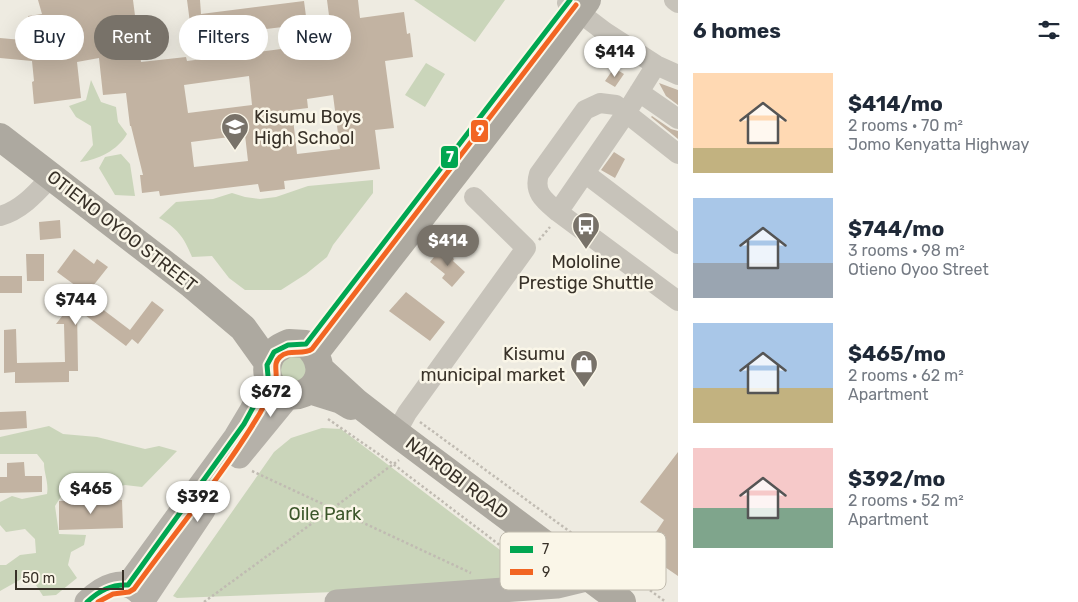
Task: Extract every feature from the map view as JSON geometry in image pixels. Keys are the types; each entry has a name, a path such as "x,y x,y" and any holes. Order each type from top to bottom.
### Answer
{"highway":[{"path":"294,367 576,4"},
{"name":"OTIENO OYOO STREET","path":"0,137 156,256 243,328 294,367"},
{"name":"NAIROBI ROAD","path":"294,367 402,440 528,532"},
{"name":"NAIROBI ROAD","path":"402,440 526,532"},
{"name":"NAIROBI ROAD","path":"602,590 620,602"},
{"name":"NAIROBI ROAD","path":"604,590 620,602"}],"main road":[{"path":"140,595 235,461 294,367"},
{"path":"140,595 252,412 294,367"},
{"path":"87,602 108,586 119,584 140,595"},
{"path":"337,602 502,590"}],"street":[{"path":"674,0 678,3"},
{"path":"576,4 605,32 656,64 678,75"},
{"path":"559,213 626,114 656,64"},
{"path":"639,92 678,119"},
{"path":"678,154 616,105 607,102 600,103 585,110 539,174 536,183 540,196 559,213 678,301"},
{"path":"586,174 678,244"},
{"path":"0,216 11,213 22,205 52,176"},
{"path":"402,440 526,248 474,198"}],"path":[{"path":"526,248 542,238 559,213"},
{"path":"328,419 402,440 552,532"},
{"path":"204,602 332,508 402,440"},
{"path":"402,440 500,545"},
{"path":"235,461 257,474 474,574"},
{"path":"646,590 666,602"}],"green space":[{"path":"414,0 505,0 475,42"},
{"path":"426,63 445,74 425,107 405,95"},
{"path":"91,80 101,102 116,107 118,122 127,134 118,145 107,153 94,159 80,162 93,145 91,126 76,117 69,106 86,100"},
{"path":"121,154 130,164 135,196 115,195 99,168 105,157"},
{"path":"373,180 373,193 333,245 327,257 306,274 281,290 245,290 229,278 212,256 192,257 179,234 159,218 176,202 213,199 232,193 260,199 276,197 308,186"},
{"path":"281,348 317,362 294,394 270,361"},
{"path":"49,426 63,434 97,437 145,449 159,446 177,451 142,487 125,485 111,489 102,485 75,484 62,495 55,506 59,534 86,535 84,545 71,552 68,565 77,578 56,595 43,596 36,585 34,572 0,591 0,565 6,565 20,555 36,553 35,539 25,529 6,532 0,525 0,502 12,496 22,499 47,494 47,482 44,463 37,454 0,454 0,437"},
{"name":"Oile Park","path":"322,428 341,429 500,550 500,586 177,598 173,596 274,452 291,438"}],"building":[{"path":"38,0 133,0 135,15 94,15 94,59 77,62 81,98 34,104 32,61 21,60 84,60 84,15 35,15 42,14"},
{"path":"187,0 200,0 201,14 304,1 306,15 278,15 278,28 268,29 268,15 189,15"},
{"path":"327,0 358,0 360,18 404,12 407,34 410,33 413,57 385,61 394,128 375,130 380,169 284,181 285,189 260,192 258,184 160,196 159,191 142,193 140,175 143,175 130,126 126,93 103,95 99,60 141,60 141,62 179,58 179,60 187,61 268,60 268,51 278,49 278,60 351,60 351,15 329,15","holes":["249,76 252,105 188,113 184,85","333,95 340,149 297,154 292,110 308,108 307,99","245,135 248,161 194,167 191,142"]},
{"path":"0,38 15,39 15,59 0,58"},
{"path":"614,68 624,74 615,87 605,81"},
{"path":"659,83 678,90 678,105 666,96"},
{"path":"651,117 671,129 678,131 678,139"},
{"path":"614,152 625,159 615,178 601,170"},
{"path":"60,220 61,238 40,240 39,222"},
{"path":"441,248 465,272 452,287 442,278 445,274 430,262"},
{"path":"74,249 94,264 97,259 108,267 85,296 130,330 152,301 164,310 138,344 132,339 126,346 77,309 78,371 69,371 69,382 15,383 15,372 4,373 4,330 16,329 17,363 65,362 64,324 56,324 76,298 71,294 76,286 57,272"},
{"path":"26,254 44,254 44,281 27,281"},
{"path":"0,276 22,276 22,293 0,293"},
{"path":"406,292 445,322 430,341 389,311"},
{"path":"26,411 27,428 0,430 0,412"},
{"path":"678,452 678,576 666,568 666,532 656,532 664,520 640,502"},
{"path":"24,462 25,476 42,476 42,492 0,493 0,477 7,477 7,463"},
{"path":"122,500 123,528 59,530 59,501"}],"transit line":[{"name":"7","path":"87,602 106,589 128,585 244,424 266,384 268,376 267,365 274,352 288,345 306,344 570,0"},
{"name":"9","path":"98,602 113,594 129,592 134,589 215,481 246,436 272,391 276,378 278,359 284,354 304,352 312,349 576,5"}],"place":[{"name":"Kisumu Boys High School","path":"235,151"},
{"name":"Mololine Prestige Shuttle","path":"586,250"},
{"name":"Kisumu municipal market","path":"584,388"}]}
